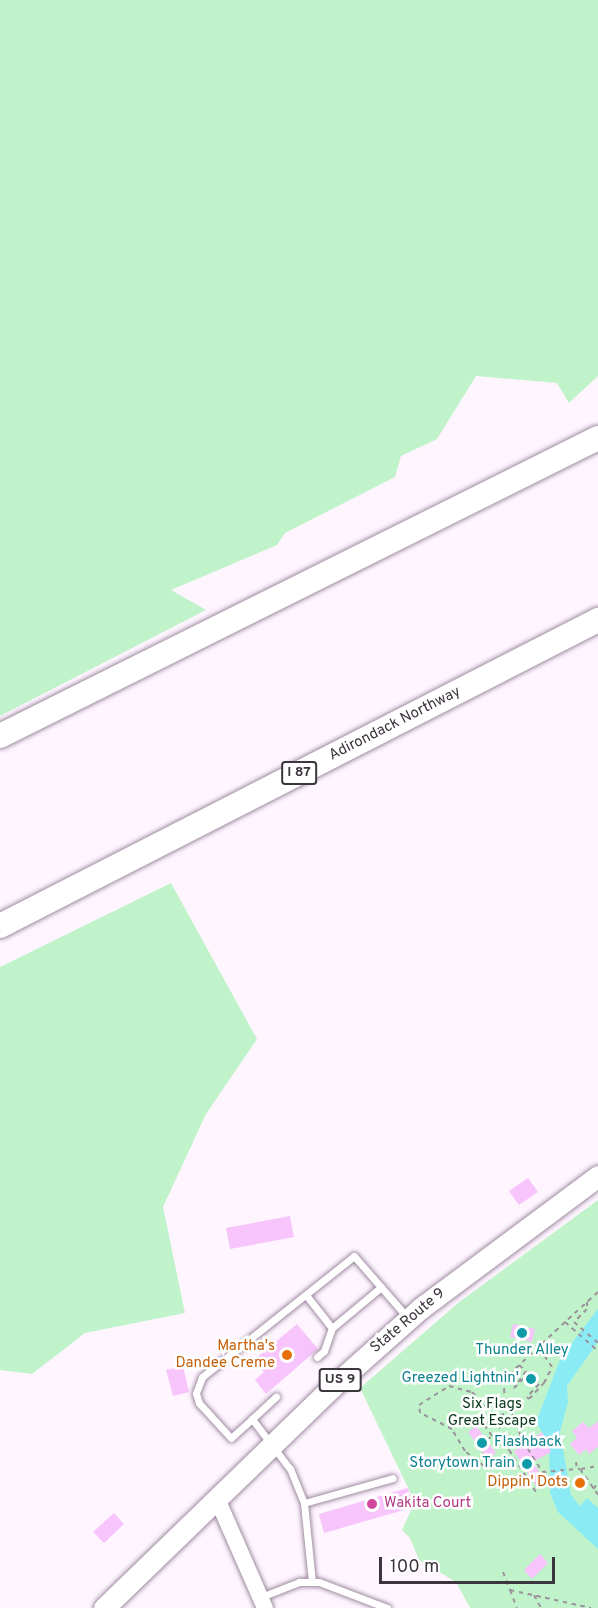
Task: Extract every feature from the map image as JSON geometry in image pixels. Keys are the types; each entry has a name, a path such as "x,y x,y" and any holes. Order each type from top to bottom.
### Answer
{"highway":[{"path":"0,735 598,438"},
{"name":"Adirondack Northway","path":"0,926 598,620"}],"main road":[{"name":"State Route 9","path":"104,1608 409,1319 598,1176"}],"street":[{"path":"218,1501 263,1602"}],"lane":[{"path":"276,1397 231,1438 199,1403 196,1393 202,1377 354,1256 409,1319"},
{"path":"317,1357 324,1351 332,1328 381,1287"},
{"path":"306,1295 332,1328"},
{"path":"252,1419 274,1445 304,1503 312,1582"},
{"path":"304,1503 393,1479"},
{"path":"263,1602 299,1582 312,1582 387,1608"}],"path":[{"path":"598,1292 519,1365 504,1389 510,1411 542,1472 598,1466"},
{"path":"587,1302 587,1309 574,1322 598,1343"},
{"path":"565,1322 598,1351"},
{"path":"519,1365 526,1371 512,1386 529,1373 539,1384 527,1397 529,1399 544,1383 552,1367 538,1346"},
{"path":"477,1446 489,1462 484,1466 465,1451 452,1430 417,1409 422,1401 457,1385 484,1403 495,1416 509,1450 537,1492"},
{"path":"487,1440 492,1436 484,1424 495,1416 510,1411"},
{"path":"576,1462 578,1469 598,1495"},
{"path":"593,1489 598,1483"},
{"path":"503,1572 517,1608"},
{"path":"510,1590 591,1608"},
{"path":"534,1595 541,1608"}],"green space":[{"path":"0,0 598,0 598,376 569,403 557,383 476,376 437,439 401,456 395,477 285,533 277,545 171,590 206,610 0,716"},
{"path":"171,883 257,1039 206,1114 163,1207 185,1313 85,1333 32,1374 0,1370 0,967"},
{"name":"Six Flags Great Escape","path":"598,1200 598,1608 470,1608 456,1582 419,1560 410,1538 402,1530 413,1506 411,1494 360,1388 458,1303"}],"water":[{"path":"598,1309 598,1342 567,1386 568,1402 560,1432 571,1495 580,1506 587,1498 598,1508 598,1549 558,1512 550,1493 549,1444 536,1422 561,1357"}],"building":[{"path":"528,1178 538,1192 519,1205 509,1191"},
{"path":"290,1216 294,1237 230,1249 226,1228"},
{"name":"Martha's Dandee Creme","path":"297,1324 318,1349 266,1394 255,1380 264,1372 254,1360"},
{"name":"Thunder Alley","path":"513,1324 535,1329 532,1342 510,1337"},
{"path":"183,1366 189,1392 173,1396 166,1370"},
{"path":"598,1421 598,1447 589,1454 586,1449 579,1455 570,1444 577,1438 572,1431 583,1422 589,1428"},
{"name":"Flashback","path":"476,1426 496,1453 488,1460 468,1432"},
{"path":"542,1432 551,1452 533,1462 545,1481 536,1486 514,1451"},
{"path":"408,1488 414,1507 324,1533 319,1514"},
{"path":"114,1513 124,1524 104,1543 93,1532"},
{"path":"540,1554 548,1563 532,1579 524,1570"}],"place":[{"name":"Thunder Alley","path":"522,1333"},
{"name":"Martha's Dandee Creme","path":"287,1355"},
{"name":"Greezed Lightnin'","path":"531,1379"},
{"name":"Flashback","path":"482,1443"},
{"name":"Storytown Train","path":"527,1464"},
{"name":"Dippin' Dots","path":"580,1483"},
{"name":"Wakita Court","path":"372,1504"}]}
